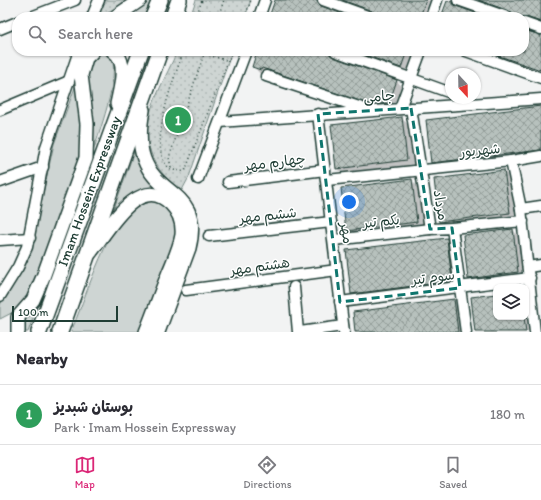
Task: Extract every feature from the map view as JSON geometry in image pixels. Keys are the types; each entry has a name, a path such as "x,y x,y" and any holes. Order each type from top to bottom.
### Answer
{"highway":[{"path":"156,12 160,0"},
{"path":"175,12 179,0"},
{"name":"Imam Hossein Expressway","path":"41,327 138,56"},
{"name":"Imam Hossein Expressway","path":"61,330 158,56"}],"main road":[{"path":"122,12 140,0"},
{"path":"18,332 18,317 33,300 43,278 85,162 88,139 81,75 88,56"},
{"path":"116,116 122,70 118,56"},
{"path":"146,91 140,131 144,158 154,176 183,202 192,222 192,234 188,248 158,332"},
{"path":"86,259 121,212 136,198 143,196 159,196 174,207 180,218 182,235 146,332"}],"street":[{"path":"44,12 75,0"},
{"path":"94,12 98,0"},
{"path":"261,12 265,0"},
{"path":"323,0 356,12"},
{"path":"433,12 437,0"},
{"path":"458,0 493,12"},
{"path":"0,29 12,24"},
{"path":"529,25 541,29"},
{"path":"0,296 23,256 30,238 46,147 78,56"},
{"path":"198,179 244,56"},
{"path":"349,56 445,90"},
{"path":"400,108 419,56"},
{"path":"480,56 541,78"},
{"path":"266,76 370,110"},
{"path":"0,110 69,81"},
{"name":"جامی","path":"481,103 541,99"},
{"name":"جامی","path":"220,122 466,104"},
{"name":"مرداد","path":"411,108 430,229 452,228 466,332"},
{"name":"مهر","path":"318,114 344,329"},
{"path":"511,161 541,156"},
{"name":"شهریور","path":"326,175 420,170 511,161 523,221 535,332"},
{"path":"0,182 43,167"},
{"name":"چهارم مهر","path":"228,182 326,175"},
{"path":"521,209 541,206"},
{"path":"452,228 523,221"},
{"name":"ششم مهر","path":"209,236 331,222"},
{"name":"یکم تیر","path":"334,240 430,229"},
{"path":"0,240 30,238"},
{"path":"528,267 541,266"},
{"name":"هشتم مهر","path":"186,290 337,270"},
{"name":"سوم تیر","path":"340,302 530,278"},
{"path":"294,287 299,332 344,329"}],"path":[{"path":"198,12 202,0"},
{"path":"220,12 224,0"},
{"path":"247,12 251,0"},
{"path":"182,56 162,121 160,134 161,153 171,169 178,172 185,171 230,56"},
{"path":"171,169 169,158 203,56"},
{"path":"211,56 229,61"}],"highlighted area":[{"path":"411,108 430,229 452,228 460,288 340,302 318,114"}],"shaded area":[{"path":"102,0 133,0 115,12 98,12"},
{"path":"148,0 153,0 148,12 130,12"},
{"path":"196,0 251,0 247,12 192,12"},
{"path":"96,56 111,56 113,77 103,121 91,158 85,80 91,60"},
{"path":"175,56 230,56 189,177 182,190 159,170 147,142 146,135 149,115"},
{"path":"77,82 84,136 75,176 38,282 21,308 0,319 0,305 29,255 54,144"},
{"path":"136,146 161,189 111,217"},
{"path":"149,201 163,205 173,215 176,225 176,235 168,262 139,332 71,332 96,267 120,220 129,210"},
{"path":"42,293 28,332 21,332 21,317"}],"building":[{"path":"275,0 317,0 321,6 337,12 271,12"},
{"path":"342,0 426,0 422,12 372,11"},
{"path":"478,0 541,0 541,22 529,18 529,12 509,11"},
{"path":"447,1 473,12 443,12"},
{"path":"529,31 541,35 541,70 499,56 529,56"},
{"path":"255,56 332,56 397,80 389,103 371,105 262,68 261,70 252,67"},
{"path":"368,56 405,56 401,68"},
{"path":"541,106 541,150 431,163 426,120"},
{"path":"402,117 407,160 336,169 331,125"},
{"path":"504,170 510,213 439,222 434,179"},
{"path":"412,179 417,222 346,231 341,188"},
{"path":"513,229 518,272 468,279 463,235"},
{"path":"447,238 452,281 351,294 346,250"},
{"path":"493,294 493,320 524,320 526,332 475,332 471,297"},
{"path":"454,299 458,332 355,332 353,312"}],"place":[{"name":"بوستان شبدیز","path":"178,120"}]}
